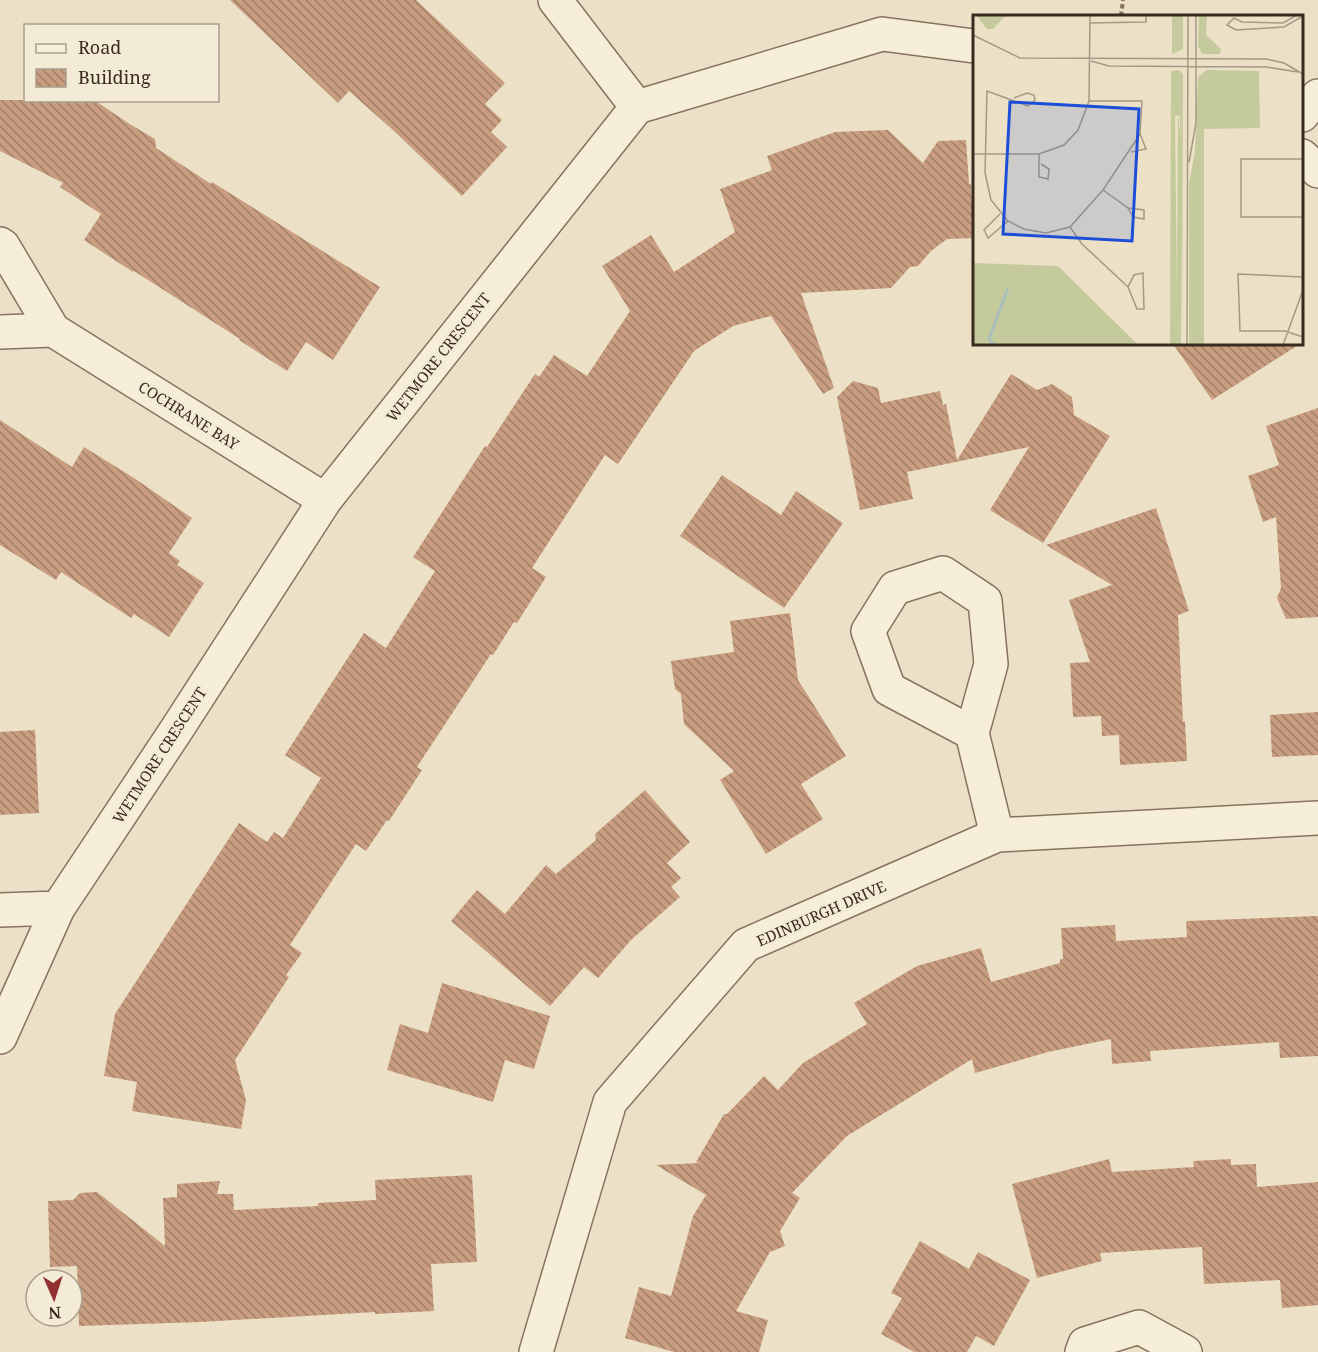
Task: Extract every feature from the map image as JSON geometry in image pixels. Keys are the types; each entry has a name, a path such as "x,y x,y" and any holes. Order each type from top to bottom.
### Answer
{"street":[{"path":"555,0 637,107 882,34 973,46"},
{"path":"1303,114 1318,96"},
{"name":"WETMORE CRESCENT","path":"0,1037 58,908 325,500 637,107"},
{"path":"1303,157 1318,171"},
{"name":"COCHRANE BAY","path":"0,244 53,330 325,500"},
{"path":"0,332 53,330"},
{"path":"972,733 889,690 868,631 895,588 943,573 985,601 991,664 972,733 997,835"},
{"name":"EDINBURGH DRIVE","path":"536,1352 610,1101 746,945 997,835 1318,818"},
{"path":"0,910 58,908"},
{"path":"1082,1352 1085,1344 1139,1328 1185,1352"}],"path":[{"path":"1121,15 1123,0"}],"building":[{"path":"230,0 416,0 505,83 485,104 502,120 491,132 507,147 462,196 349,91 338,103"},
{"path":"0,100 97,102 155,139 156,148 211,184 212,182 380,287 333,360 306,342 287,371 84,240 101,214 60,187 63,183 0,151"},
{"path":"888,130 923,163 938,141 966,140 969,184 971,184 973,238 947,239 931,251 918,266 910,267 891,288 801,293 834,388 823,394 771,316 733,326 694,351 618,464 605,455 532,568 546,577 517,623 514,622 493,655 491,654 417,767 422,770 389,821 387,820 366,851 356,844 290,945 302,953 286,975 289,977 235,1060 246,1100 241,1129 132,1111 137,1082 104,1076 115,1014 239,823 267,842 274,832 283,838 321,778 285,755 364,633 386,648 435,571 413,557 535,374 539,377 554,355 587,376 630,311 602,266 651,235 674,272 735,232 720,189 772,170 767,156 835,132"},
{"path":"1174,345 1298,345 1212,400"},
{"path":"1011,374 1037,390 1052,384 1072,397 1074,415 1110,436 1043,543 990,510 1029,447 907,472 913,499 860,510 837,397 853,381 878,388 881,403 940,391 943,405 946,404 957,460"},
{"path":"1318,408 1318,617 1286,619 1277,598 1281,588 1276,517 1263,522 1248,476 1279,465 1266,426"},
{"path":"0,420 72,467 84,447 192,518 169,553 180,561 177,565 204,583 169,637 134,614 131,618 61,572 56,580 0,545"},
{"path":"722,475 781,515 796,491 843,523 784,608 680,536"},
{"path":"1156,508 1189,611 1178,615 1187,761 1120,765 1119,735 1102,736 1101,716 1073,717 1070,663 1090,662 1069,600 1112,585 1046,545"},
{"path":"790,613 798,680 846,756 801,784 823,819 766,854 720,780 734,771 684,724 681,694 675,689 671,661 734,652 730,621"},
{"path":"1318,712 1318,755 1272,757 1270,715"},
{"path":"35,730 39,813 0,815 0,732"},
{"path":"645,790 690,842 667,863 681,878 671,887 680,897 631,940 598,978 584,967 550,1006 451,921 477,890 505,914 546,865 556,874 596,840 595,834"},
{"path":"1318,916 1318,1056 1280,1058 1279,1042 1150,1051 1151,1061 1112,1064 1111,1039 1048,1052 975,1073 972,1059 847,1136 792,1193 800,1198 780,1231 785,1246 770,1252 736,1311 768,1320 759,1352 674,1352 625,1338 639,1287 671,1296 693,1216 706,1195 656,1165 700,1163 696,1162 724,1114 727,1114 764,1076 778,1090 803,1063 867,1024 854,1003 917,966 981,948 991,982 1060,963 1060,959 1063,959 1061,928 1115,925 1116,941 1187,937 1186,921"},
{"path":"442,983 550,1016 534,1069 505,1060 493,1102 387,1070 400,1024 428,1033"},
{"path":"1109,1159 1112,1172 1194,1167 1193,1161 1231,1159 1231,1165 1256,1164 1257,1187 1318,1182 1318,1305 1282,1308 1280,1280 1204,1284 1202,1247 1100,1253 1102,1261 1037,1278 1012,1184"},
{"path":"472,1175 477,1262 431,1264 434,1311 84,1326 84,1268 50,1267 48,1201 73,1200 80,1193 97,1192 165,1246 163,1198 177,1197 177,1184 220,1181 217,1194 233,1194 234,1210 318,1206 318,1203 376,1200 375,1180"},
{"path":"920,1241 969,1269 978,1252 1030,1280 994,1346 976,1336 967,1352 914,1352 881,1334 902,1298 891,1293"}]}
